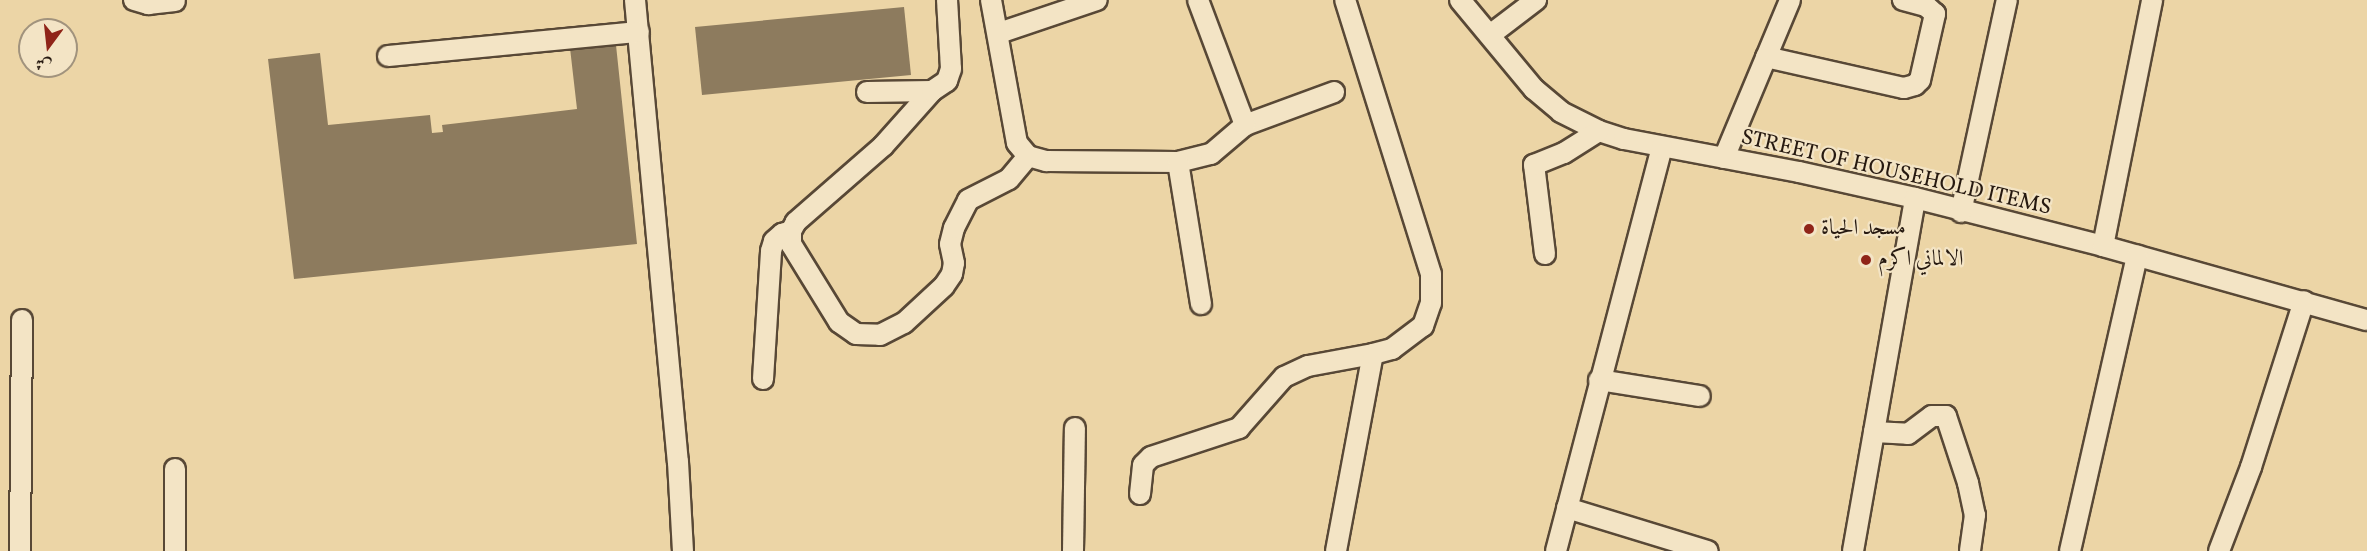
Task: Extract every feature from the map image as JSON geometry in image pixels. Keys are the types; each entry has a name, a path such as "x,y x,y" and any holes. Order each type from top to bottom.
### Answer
{"street":[{"path":"134,0 148,4 175,1"},
{"path":"635,0 678,462 683,551"},
{"path":"947,0 951,69 947,81 932,91 883,146 796,222 791,231 791,244 838,322 856,334 880,335 904,323 944,286 952,274 954,263 950,244 954,228 969,200 1009,179 1028,156"},
{"path":"991,0 999,33 1017,143 1028,156 1046,161 1178,162 1211,154 1245,125 1334,92"},
{"path":"999,33 1097,0"},
{"path":"1198,0 1245,125"},
{"path":"1140,494 1143,465 1151,457 1239,428 1284,377 1308,366 1392,349 1423,326 1431,303 1431,274 1345,0"},
{"name":"STREET OF HOUSEHOLD ITEMS","path":"1460,0 1534,89 1561,112 1599,131 1624,140 1724,158 1915,198 1961,212 2137,255 2367,320"},
{"path":"1490,35 1536,0"},
{"path":"1724,158 1790,0"},
{"path":"1766,57 1911,87 1920,80 1935,14 1926,6 1903,0"},
{"path":"1961,212 2007,0"},
{"path":"2103,246 2152,0"},
{"path":"388,56 639,32"},
{"path":"867,92 932,91"},
{"path":"1545,254 1534,165 1564,153 1599,131"},
{"path":"1556,551 1599,380 1662,147"},
{"path":"1178,162 1201,304"},
{"path":"1853,551 1915,198"},
{"path":"763,379 771,251 774,242 782,234 791,231"},
{"path":"2070,551 2137,255"},
{"path":"2219,551 2251,467 2304,301"},
{"path":"20,551 22,320"},
{"path":"1336,551 1373,354"},
{"path":"1599,380 1700,396"},
{"path":"1874,432 1908,434 1932,416 1946,416 1968,483 1975,515 1970,551"},
{"path":"1073,551 1075,428"},
{"path":"175,551 176,469"},
{"path":"1567,508 1708,551"}],"building":[{"path":"904,7 911,75 702,95 695,27"},
{"path":"616,45 637,244 294,279 268,59 320,53 328,125 430,115 432,133 443,132 442,125 577,109 570,48"}],"place":[{"name":"مسجد الحياة","path":"1809,229"},
{"name":"الالماني اكرم","path":"1866,260"}]}
